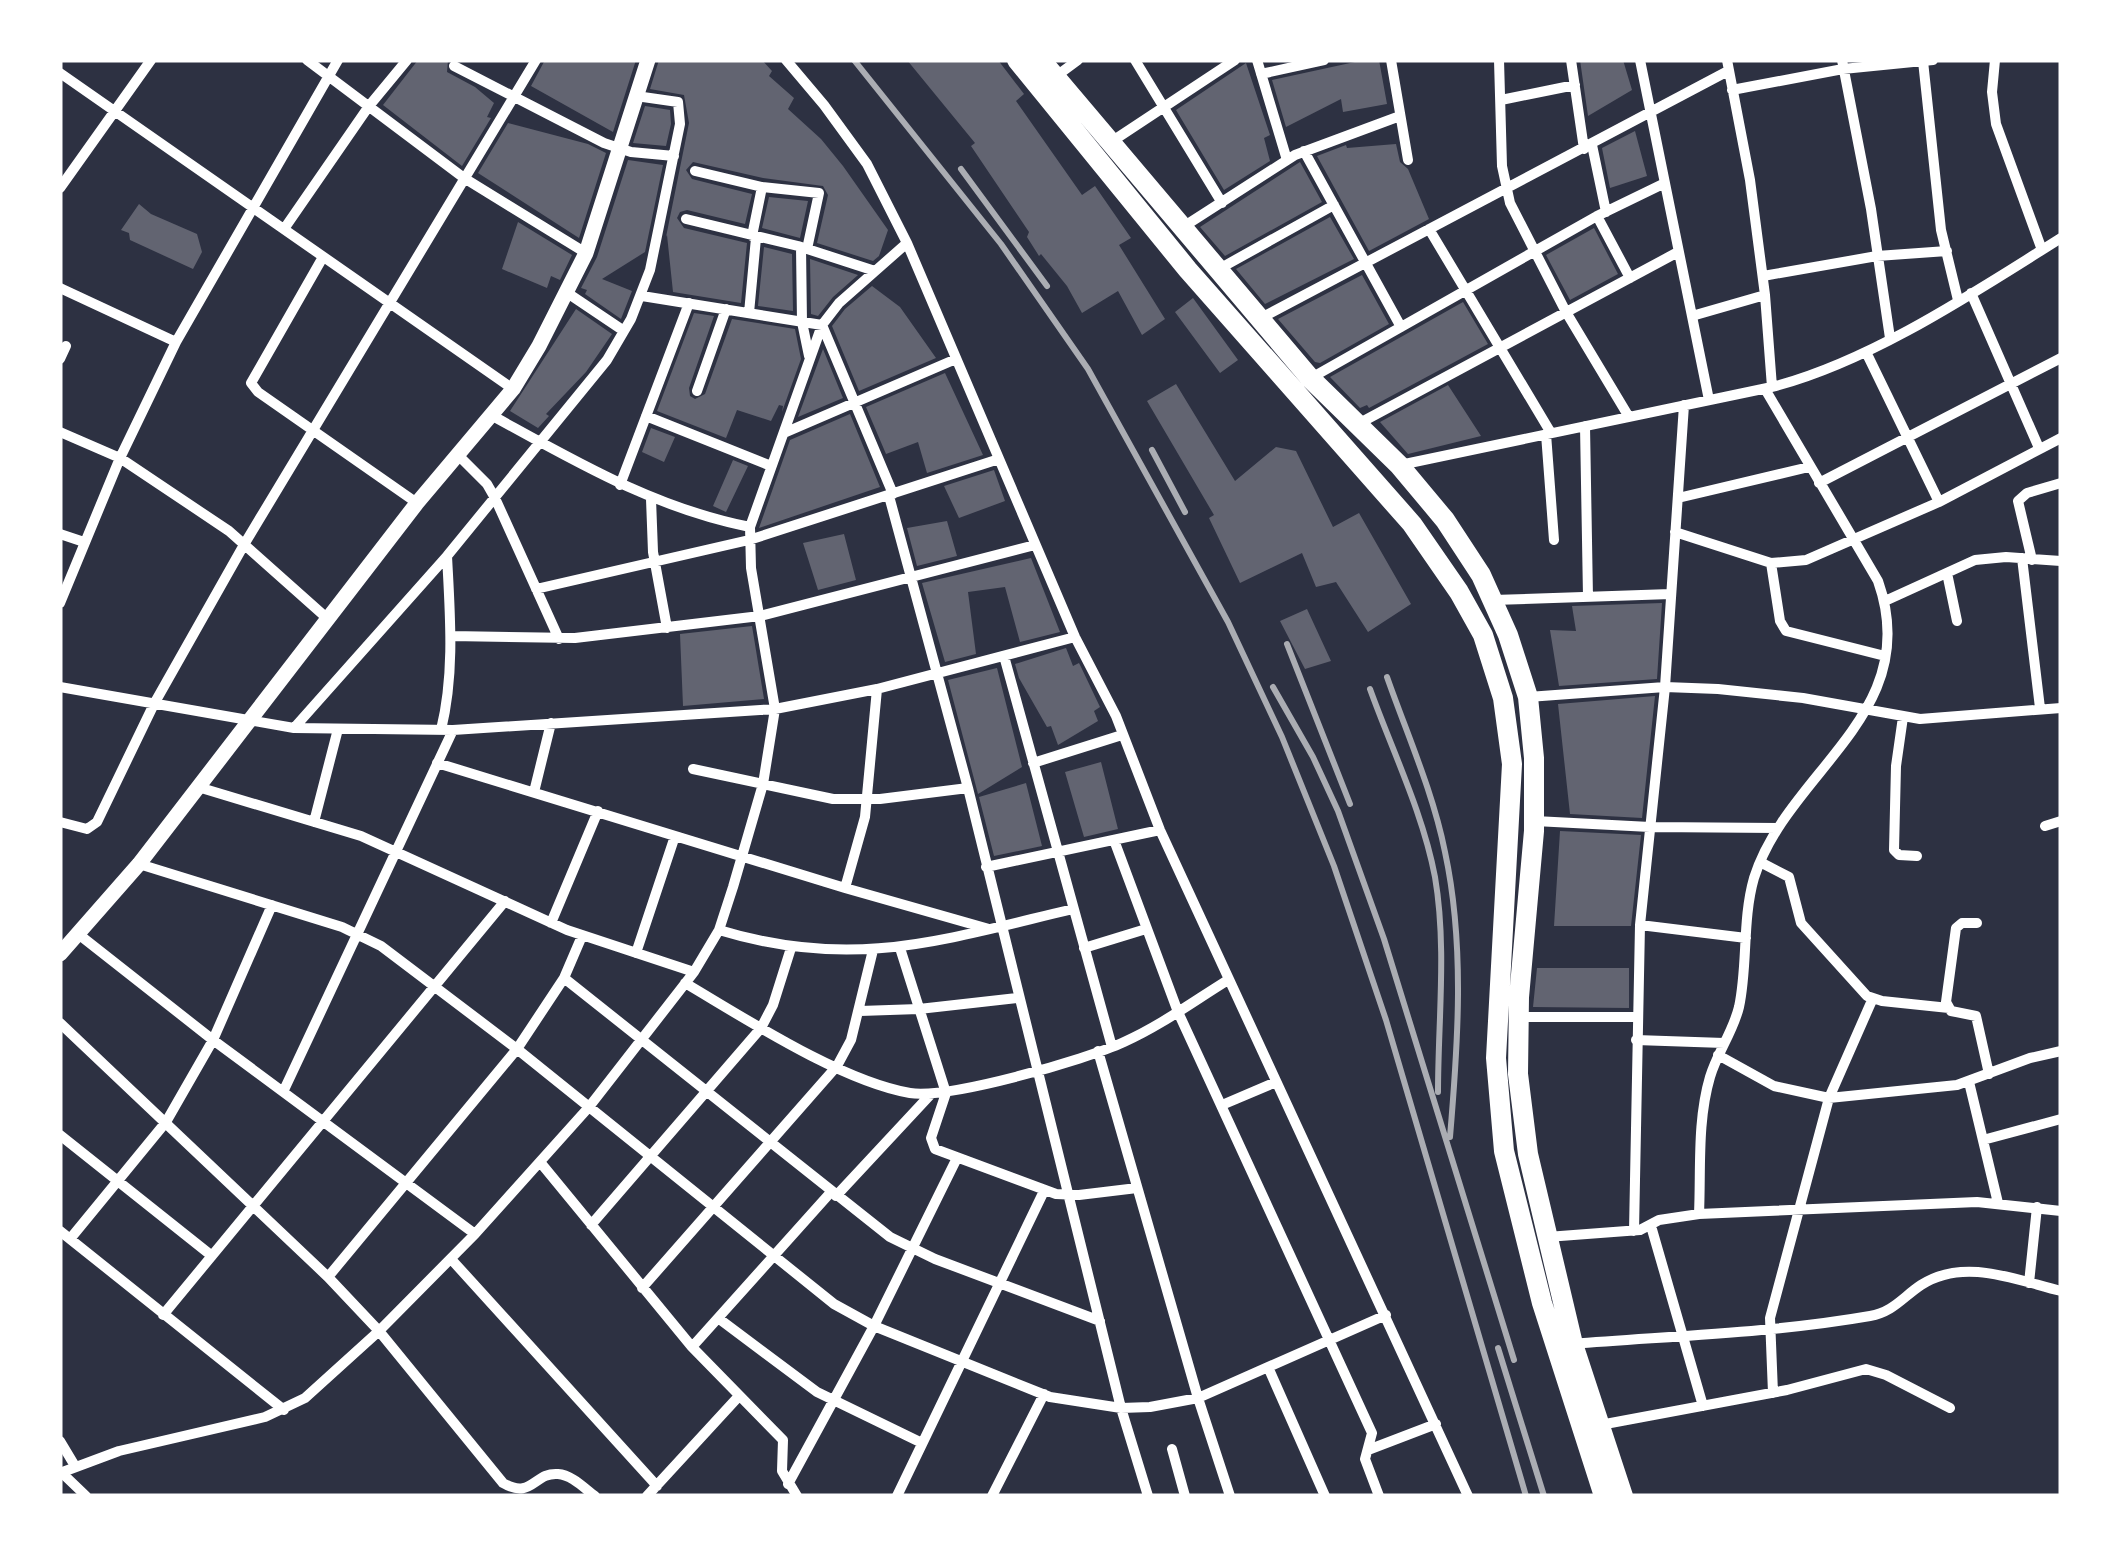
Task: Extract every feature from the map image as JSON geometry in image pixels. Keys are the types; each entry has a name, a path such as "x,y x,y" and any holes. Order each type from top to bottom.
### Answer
{"main road":[{"path":"1018,60 1188,270 1412,524 1483,635 1503,698 1512,764 1496,1058 1504,1151 1542,1303 1604,1496"},
{"path":"1048,68 1310,378 1398,465 1445,520 1481,575 1508,635 1528,697 1534,758 1534,821 1518,1074 1528,1154 1573,1344 1623,1496"}],"street":[{"path":"60,188 151,60"},
{"path":"307,60 464,178 586,253"},
{"path":"60,603 120,458 176,342 338,60"},
{"path":"284,229 369,106 407,60"},
{"path":"60,822 93,827 101,816 154,704 245,543 536,60"},
{"path":"786,60 866,164 907,243 1160,830 1468,1496"},
{"path":"1048,68 1078,60"},
{"path":"1135,60 1222,202"},
{"path":"1110,142 1236,60"},
{"path":"1257,60 1286,160"},
{"path":"1260,74 1324,60"},
{"path":"1391,60 1408,160"},
{"path":"1499,60 1505,189 1566,312 1629,417"},
{"path":"1571,60 1602,214 1630,278"},
{"path":"1640,60 1709,400"},
{"path":"1732,90 1843,64 1933,60"},
{"path":"1995,60 1992,92 1996,124 2042,250"},
{"path":"1923,61 1936,193 1958,300"},
{"path":"60,954 139,864 418,503 512,389 586,253 644,62"},
{"path":"1843,64 1890,338"},
{"path":"1260,318 1650,114 1727,65 1750,180 1763,276 1768,388 1809,467 1854,538 1885,601 1886,656 1869,708 1778,828 1760,862 1748,909 1738,1008 1718,1055 1703,1114 1699,1214"},
{"path":"454,66 620,150 674,156"},
{"path":"60,73 512,389"},
{"path":"1501,100 1574,85"},
{"path":"294,728 447,556 589,383 624,330 642,296 657,241 680,124 678,102 636,96"},
{"path":"1182,228 1304,150 1400,116"},
{"path":"1304,150 1400,327"},
{"path":"695,171 762,187 820,193 804,248 802,322 810,356"},
{"path":"1310,378 1665,182"},
{"path":"749,313 762,187"},
{"path":"1218,270 1334,206"},
{"path":"686,219 804,248 875,272"},
{"path":"1430,228 1548,434 1554,540"},
{"path":"1398,465 1768,388 1820,373 1866,352 2061,238"},
{"path":"86,1496 61,1473 180,1434 284,1410 306,1398 452,1259 589,1107 694,972 719,930 743,855 763,784 774,709 749,540 756,501 822,325 839,303 907,243"},
{"path":"1763,276 1877,256 1947,251"},
{"path":"1357,424 1678,252"},
{"path":"322,257 251,378 258,392 418,503"},
{"path":"60,288 176,342"},
{"path":"566,292 624,330"},
{"path":"1971,293 2040,448"},
{"path":"642,296 822,325"},
{"path":"1692,316 1765,296"},
{"path":"620,485 689,304"},
{"path":"697,391 726,309"},
{"path":"822,325 891,495 968,788 995,927 1018,998 1121,1408 1148,1496"},
{"path":"60,359 66,346"},
{"path":"1866,352 1939,502"},
{"path":"1819,483 2061,358"},
{"path":"784,433 956,359"},
{"path":"1634,1231 1640,925 1665,687 1684,406"},
{"path":"491,415 620,485 708,518 750,526"},
{"path":"646,416 772,466"},
{"path":"1585,426 1588,597"},
{"path":"60,432 120,458 245,543 328,620"},
{"path":"1676,532 1771,563 1806,560 1939,502 2061,438"},
{"path":"457,454 487,484 495,498 559,639"},
{"path":"536,589 749,540 999,459"},
{"path":"1678,498 1809,467"},
{"path":"2040,708 2018,501 2027,493 2061,483"},
{"path":"651,498 655,563 667,628"},
{"path":"60,534 84,542"},
{"path":"451,636 559,639 760,616 1035,545"},
{"path":"284,1090 437,763 447,730 451,636 447,556"},
{"path":"1885,601 1991,557 2061,562"},
{"path":"1771,563 1780,621 1786,631 1886,656"},
{"path":"1947,573 1956,621"},
{"path":"1492,600 1672,594"},
{"path":"60,687 294,728 447,730 774,709 877,688 1075,637"},
{"path":"1004,656 1112,1047"},
{"path":"1528,697 1665,687 1747,691 1869,708 1902,717 1938,718 2061,708"},
{"path":"845,888 868,800 877,688"},
{"path":"1902,717 1894,788 1894,850 1898,855 1917,856"},
{"path":"534,792 551,723"},
{"path":"314,822 338,729"},
{"path":"1033,764 1122,736"},
{"path":"437,763 845,888 995,927"},
{"path":"693,769 833,799 868,800 968,788"},
{"path":"198,787 397,850 582,936 694,972"},
{"path":"551,923 598,811"},
{"path":"1534,821 1778,828"},
{"path":"2045,826 2061,821"},
{"path":"986,867 1160,830"},
{"path":"636,953 675,836"},
{"path":"1114,840 1178,1012 1372,1432 1366,1463 1379,1496"},
{"path":"1760,862 1789,876 1801,923 1862,991 1873,998 1948,1008 1976,1016 1989,1074"},
{"path":"139,864 358,934 404,960 834,1304 874,1326 1044,1394 1075,1403 1121,1408 1198,1398 1386,1315"},
{"path":"163,1314 505,901"},
{"path":"272,906 213,1040 166,1122 118,1182 65,1235 284,1410"},
{"path":"719,930 790,948 873,950 900,948 1073,909"},
{"path":"1948,1008 1956,928 1962,923 1978,923"},
{"path":"1640,925 1746,938"},
{"path":"1084,948 1146,929"},
{"path":"77,933 213,1040 474,1234"},
{"path":"328,1277 517,1049 564,978 582,936"},
{"path":"591,1225 761,1028 773,1005 790,948"},
{"path":"900,948 946,1093 932,1144 957,1158 1044,1191 1068,1195 1137,1188"},
{"path":"642,1288 836,1066 851,1040 873,950"},
{"path":"564,978 890,1237 1100,1321"},
{"path":"685,984 836,1066 879,1084 931,1094 1112,1047 1228,980"},
{"path":"860,1011 1018,998"},
{"path":"1772,1393 1768,1328 1798,1210 1829,1098 1873,998"},
{"path":"1519,1018 1636,1016"},
{"path":"60,1023 328,1277 379,1332 503,1483 519,1493 558,1474 575,1480 595,1496"},
{"path":"1636,1040 1724,1043"},
{"path":"1098,1051 1230,1496"},
{"path":"1718,1055 1774,1086 1829,1098 1969,1082 2061,1051"},
{"path":"1222,1105 1276,1082"},
{"path":"1969,1082 1998,1202"},
{"path":"692,1347 931,1094"},
{"path":"1983,1140 2061,1119"},
{"path":"60,1135 212,1256"},
{"path":"788,1484 874,1326 957,1158"},
{"path":"540,1162 692,1347 783,1440 782,1472 797,1496"},
{"path":"897,1496 1044,1191"},
{"path":"1546,1236 1634,1231 1660,1220 1699,1214 1998,1202 2061,1211"},
{"path":"2030,1283 2037,1207"},
{"path":"1651,1226 1702,1406"},
{"path":"452,1259 656,1486"},
{"path":"1573,1344 1768,1328 1884,1312 1922,1285 1942,1275 1963,1271 1984,1272 2061,1291"},
{"path":"718,1318 834,1402 922,1443"},
{"path":"1268,1367 1325,1496"},
{"path":"1600,1425 1772,1393 1866,1369 1886,1374 1950,1408"},
{"path":"992,1496 1044,1394"},
{"path":"647,1496 740,1396"},
{"path":"1367,1450 1436,1424"},
{"path":"60,1441 75,1466"},
{"path":"1172,1449 1185,1496"}],"building":[{"path":"418,60 448,60 447,72 494,103 487,117 491,118 462,166 383,105"},
{"path":"545,60 636,60 613,132 531,86"},
{"path":"659,60 762,60 772,71 769,76 794,98 788,109 821,139 888,230 879,256 873,261 817,243 828,195 823,186 763,178 693,162 686,170 692,179 752,194 745,224 687,210 677,218 684,228 747,243 741,303 673,292 666,237 689,123 684,95 650,89"},
{"path":"907,60 998,60 1024,94 1016,101 1082,195 1095,186 1131,238 1119,245 1165,319 1142,335 1118,291 1082,313 1067,286 1027,237 1029,232 971,146 975,143"},
{"path":"1379,60 1387,104 1343,112 1341,99 1286,127 1272,80"},
{"path":"1580,60 1623,60 1632,90 1588,116"},
{"path":"1246,63 1270,135 1264,138 1270,161 1224,190 1176,110"},
{"path":"645,106 670,110 666,146 633,143"},
{"path":"508,123 588,144 606,153 579,238 478,173"},
{"path":"1635,131 1647,176 1610,188 1602,148"},
{"path":"1396,144 1400,162 1408,169 1429,219 1369,251 1317,156 1346,145 1347,148"},
{"path":"628,160 663,165 645,252 602,279 632,291 621,319 581,288 597,257"},
{"path":"1300,162 1322,202 1225,256 1200,227"},
{"path":"769,197 808,201 800,238 762,228"},
{"path":"139,204 151,214 197,234 202,252 193,269 130,240 129,233 121,230"},
{"path":"1330,217 1354,259 1265,304 1236,269"},
{"path":"518,222 572,255 560,280 551,276 547,288 502,269"},
{"path":"1594,228 1618,274 1570,300 1546,255"},
{"path":"764,247 792,254 793,311 758,306"},
{"path":"810,259 858,275 818,316 811,314"},
{"path":"1362,275 1389,324 1320,363 1315,362 1278,319"},
{"path":"872,286 900,307 936,358 859,391 832,326"},
{"path":"1193,298 1238,360 1220,373 1175,312"},
{"path":"1463,302 1488,344 1369,408 1360,408 1330,377"},
{"path":"576,309 612,334 586,372 546,414 549,416 538,428 510,411"},
{"path":"694,313 714,316 689,388 695,399 705,394 732,319 795,329 801,359 782,412 783,406 779,405 771,421 737,410 726,438 657,411"},
{"path":"823,349 843,398 798,417"},
{"path":"945,373 983,455 927,473 918,442 886,454 866,407"},
{"path":"1176,384 1235,481 1276,447 1296,451 1333,527 1359,513 1411,604 1368,632 1336,582 1316,587 1302,553 1240,583 1209,518 1214,515 1147,401"},
{"path":"1448,385 1481,436 1408,454 1380,422"},
{"path":"850,414 880,487 759,528 790,440"},
{"path":"651,428 675,437 664,462 642,452"},
{"path":"733,460 748,466 726,512 713,506"},
{"path":"994,470 1005,501 959,518 944,486"},
{"path":"947,521 957,556 917,566 907,528"},
{"path":"844,534 856,580 818,590 803,543"},
{"path":"1031,558 1060,632 1020,642 1005,587 968,592 976,654 945,662 922,583"},
{"path":"1662,603 1657,679 1559,686 1550,630 1576,631 1572,606"},
{"path":"1307,609 1331,661 1305,669 1280,621"},
{"path":"752,626 764,699 683,706 680,634"},
{"path":"1066,648 1073,666 1079,663 1100,707 1094,711 1098,721 1058,745 1051,726 1047,727 1019,678 1015,664"},
{"path":"997,668 1022,767 978,794 948,680"},
{"path":"1655,696 1642,818 1570,814 1558,704"},
{"path":"1101,762 1118,829 1084,837 1065,772"},
{"path":"1026,783 1042,846 994,856 979,797"},
{"path":"1560,831 1641,835 1631,926 1554,926"},
{"path":"1537,968 1629,968 1629,1008 1533,1007"}],"railway":[{"path":"854,60 1001,244 1088,369 1228,622 1282,737 1334,866 1386,1020 1526,1496"},
{"path":"961,169 1047,286"},
{"path":"1152,450 1185,512"},
{"path":"1287,644 1350,804"},
{"path":"1387,677 1434,807 1451,887 1458,994 1450,1137"},
{"path":"1273,687 1338,811 1384,939 1514,1360"},
{"path":"1370,689 1415,805 1435,877 1441,957 1438,1092"},
{"path":"1498,1348 1544,1496"}]}
